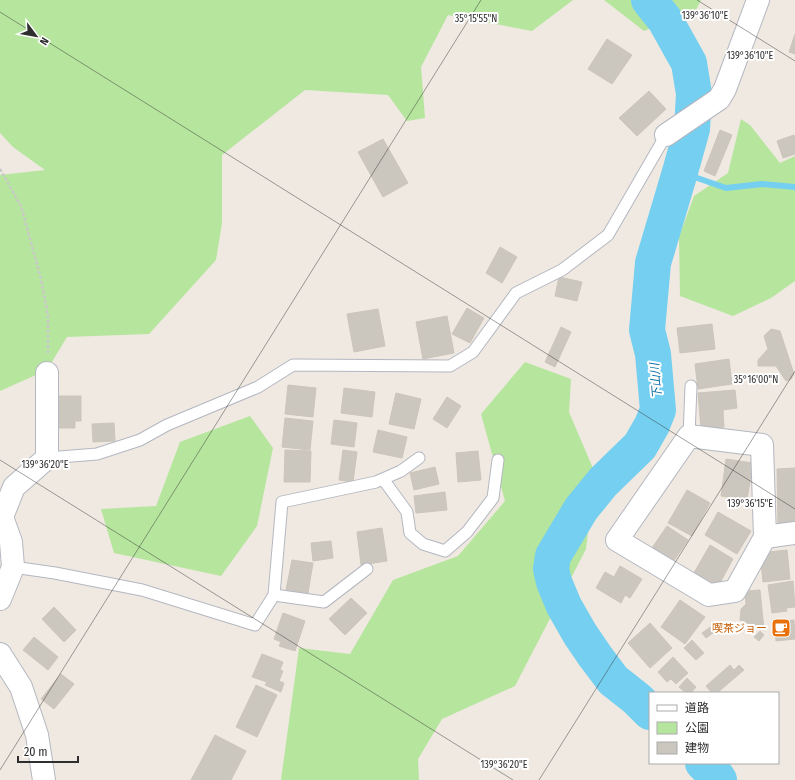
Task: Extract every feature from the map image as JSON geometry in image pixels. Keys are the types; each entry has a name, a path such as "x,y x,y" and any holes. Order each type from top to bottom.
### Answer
{"street":[{"path":"666,135 720,99 758,0"},
{"path":"0,599 13,567 11,542 1,517 14,488 47,458 47,373"},
{"path":"689,436 762,445 765,537 735,591 709,595 617,540 689,436"},
{"path":"765,537 795,533"},
{"path":"0,654 21,687 37,735 44,780"}],"lane":[{"path":"47,458 97,454 140,440 167,425 258,387 293,365 450,366 473,352 516,293 562,270 608,235 666,135"},
{"path":"689,436 691,386"},
{"path":"13,567 55,573 142,590 255,625 274,595 282,502 376,482 401,471 420,458"},
{"path":"383,479 407,512 410,533 424,544 445,551 467,532 493,498 498,460"},
{"path":"274,595 324,602 367,569"}],"path":[{"path":"0,169 21,206 41,279 48,316 47,373"}],"green space":[{"path":"0,0 573,0 532,31 448,15 421,67 425,118 407,121 388,95 305,90 222,155 222,223 216,260 149,334 67,337 47,370 0,391 0,175 45,170 13,147 0,133"},
{"path":"604,0 701,0 696,10 644,31"},
{"path":"741,119 750,125 780,163 795,156 795,281 771,298 733,316 680,296 679,237 694,196 728,173"},
{"path":"525,362 571,379 569,412 595,473 586,549 515,686 442,719 418,759 419,780 281,780 299,648 350,654 393,580 458,556 505,501 481,414"},
{"path":"250,416 273,448 257,526 221,576 114,553 101,509 156,506 180,442"}],"building":[{"path":"795,34 795,54 789,52"},
{"path":"607,39 632,55 612,84 588,69"},
{"path":"649,91 666,109 637,136 619,118"},
{"path":"720,130 732,135 715,176 704,171"},
{"path":"794,135 795,154 783,158 777,141"},
{"path":"383,139 408,183 383,197 358,152"},
{"path":"500,247 517,257 502,283 486,273"},
{"path":"559,277 582,282 577,301 555,296"},
{"path":"467,308 484,318 470,343 452,334"},
{"path":"378,309 385,346 354,352 347,314"},
{"path":"447,316 454,353 423,359 416,322"},
{"path":"712,324 715,349 680,353 677,328"},
{"path":"561,327 571,332 555,367 545,362"},
{"path":"771,329 780,331 794,374 791,379 786,381 776,366 758,366 758,360 768,349 764,336"},
{"path":"729,359 732,384 698,389 695,364"},
{"path":"288,385 316,388 313,417 285,414"},
{"path":"344,388 375,392 372,417 341,413"},
{"path":"735,390 737,408 723,410 724,427 701,429 698,393"},
{"path":"396,393 421,399 414,429 389,424"},
{"path":"59,396 81,396 81,421 75,421 75,428 58,428"},
{"path":"447,397 461,406 447,428 433,419"},
{"path":"285,418 313,421 310,450 282,447"},
{"path":"334,420 357,423 354,447 331,444"},
{"path":"114,423 115,441 93,442 92,424"},
{"path":"378,430 407,437 402,458 373,452"},
{"path":"285,450 311,451 310,482 284,482"},
{"path":"343,450 357,452 353,482 339,480"},
{"path":"478,451 481,480 458,482 456,453"},
{"path":"726,459 753,463 747,500 721,496"},
{"path":"435,467 439,484 414,490 410,473"},
{"path":"795,468 795,524 778,524 777,469"},
{"path":"687,490 710,503 692,536 668,523"},
{"path":"445,492 447,510 416,513 414,496"},
{"path":"718,512 751,531 737,554 705,535"},
{"path":"667,526 688,540 673,562 652,548"},
{"path":"382,528 387,561 361,565 357,532"},
{"path":"331,541 333,558 313,561 311,543"},
{"path":"710,545 733,559 715,592 691,578"},
{"path":"787,550 790,579 763,582 760,553"},
{"path":"292,560 313,563 308,593 286,590"},
{"path":"620,566 642,579 630,598 625,595 621,603 596,588 605,572 614,577"},
{"path":"793,581 795,607 786,608 787,611 772,613 768,585"},
{"path":"760,590 764,630 740,620 741,609 746,604 745,591"},
{"path":"351,598 367,613 345,635 329,619"},
{"path":"680,600 705,617 685,644 661,627"},
{"path":"54,607 76,630 64,642 42,619"},
{"path":"283,613 305,621 295,651 279,646 281,642 274,639"},
{"path":"794,620 795,639 776,641 775,622"},
{"path":"650,623 672,648 650,668 628,643"},
{"path":"712,626 716,631 706,638 702,633"},
{"path":"760,631 764,635 759,641 754,637"},
{"path":"34,637 58,657 48,670 23,650"},
{"path":"692,640 704,653 696,660 684,648"},
{"path":"262,654 283,662 280,670 283,671 279,681 284,683 281,692 265,685 267,682 252,677"},
{"path":"673,657 688,673 676,684 671,679 667,682 658,672"},
{"path":"730,665 734,670 739,665 744,670 718,692 711,692 706,686"},
{"path":"61,674 74,684 54,709 41,699"},
{"path":"687,678 696,687 692,692 685,692 679,687"},
{"path":"256,685 277,695 257,737 236,727"},
{"path":"215,735 246,751 231,780 191,780"}],"waterway":[{"name":"下山川","path":"649,0 665,20 689,63 694,94 692,129 653,263 647,330 653,354 658,410 652,425 640,446 603,482 581,509 553,556 551,569 554,582 564,606 595,656 613,680 637,699 649,711"},
{"path":"680,172 726,188 762,184 795,187"},
{"name":"下山川","path":"704,764 719,780"}],"place":[{"name":"喫茶ジョー","path":"781,628"}]}
